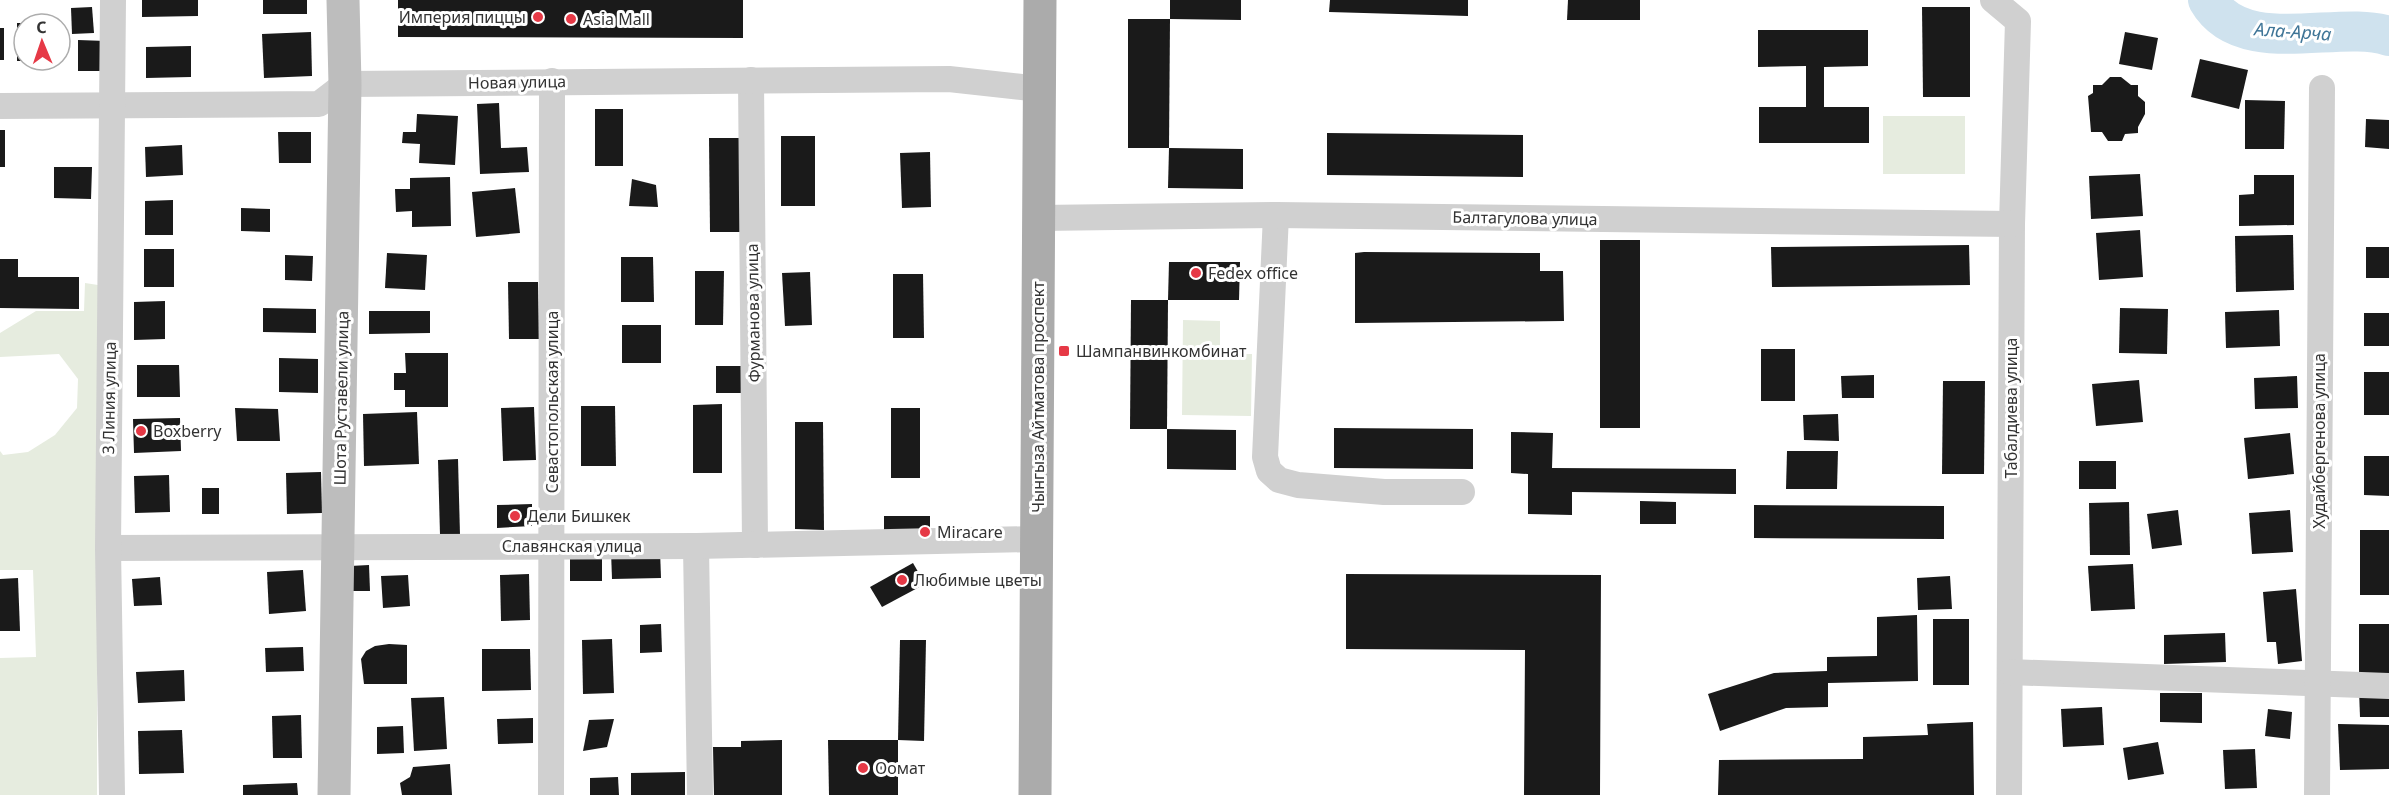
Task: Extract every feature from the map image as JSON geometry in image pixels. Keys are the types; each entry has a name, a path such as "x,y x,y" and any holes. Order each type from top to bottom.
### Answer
{"main road":[{"name":"Чынгыза Айтматова проспект","path":"1035,795 1041,0"}],"street":[{"name":"3 Линия улица","path":"112,795 108,548 113,0"},
{"name":"Шота Руставели улица","path":"334,795 345,84 343,0"},
{"name":"Табалдиева улица","path":"1993,0 2019,21 2012,224 2009,795"},
{"name":"Новая улица","path":"345,84 970,79 1040,89"},
{"name":"Фурманова улица","path":"751,80 755,545"},
{"name":"Севастопольская улица","path":"551,795 552,81"},
{"path":"0,106 319,104 345,84"},
{"name":"Худайбергенова улица","path":"2317,795 2322,88"},
{"path":"1276,215 1265,457 1269,471 1279,480 1298,485 1384,492 1462,492"},
{"name":"Балтагулова улица","path":"1039,218 1276,215 2012,224"},
{"name":"Славянская улица","path":"108,548 696,546 1036,539"},
{"path":"696,546 699,795"},
{"path":"2010,672 2389,686"}],"shaded area":[{"path":"1883,116 1965,116 1965,174 1883,174"},
{"path":"85,283 98,285 97,795 0,795 0,658 36,657 33,570 0,570 0,451 3,455 28,452 55,435 77,408 78,379 59,354 0,357 0,333 36,311 84,311"},
{"path":"1183,320 1220,321 1220,354 1252,354 1251,416 1182,415"}],"building":[{"path":"142,0 198,0 198,16 142,17"},
{"path":"263,0 307,0 307,14 263,14"},
{"name":"Asia Mall","path":"398,0 743,0 743,38 398,37"},
{"path":"1170,0 1241,0 1241,20 1170,19"},
{"path":"1330,0 1468,0 1468,16 1329,12"},
{"path":"1568,0 1640,0 1640,20 1567,20"},
{"path":"92,7 94,33 72,34 71,8"},
{"path":"1922,7 1970,7 1970,97 1923,97"},
{"path":"1128,19 1170,19 1169,148 1128,148"},
{"path":"0,28 4,28 4,60 0,60"},
{"path":"1758,30 1868,30 1868,66 1824,67 1824,107 1869,107 1869,143 1759,143 1759,107 1806,107 1806,66 1758,67"},
{"path":"311,32 312,76 264,78 262,34"},
{"path":"2125,32 2158,38 2152,70 2119,64"},
{"path":"78,40 106,41 106,71 78,71"},
{"path":"191,46 191,77 146,78 146,47"},
{"path":"2200,59 2248,70 2239,109 2191,97"},
{"path":"2110,77 2121,77 2131,85 2138,85 2138,96 2145,102 2145,114 2138,127 2138,133 2125,134 2122,141 2108,141 2102,132 2091,132 2088,96 2093,93 2093,85 2102,85"},
{"path":"2245,100 2285,101 2284,149 2245,149"},
{"path":"499,103 501,148 527,147 529,172 480,174 477,104"},
{"path":"595,109 623,109 623,166 595,166"},
{"path":"417,114 458,116 455,165 419,163 420,144 402,143 403,132 416,132"},
{"path":"2366,119 2389,120 2389,149 2365,147"},
{"path":"0,130 5,130 5,167 0,167"},
{"path":"278,132 311,132 311,163 279,163"},
{"path":"1327,133 1523,135 1523,177 1327,175"},
{"path":"781,136 815,136 815,206 781,206"},
{"path":"709,138 743,138 743,232 710,232"},
{"path":"182,145 183,175 146,177 145,147"},
{"path":"1169,148 1243,149 1243,189 1168,188"},
{"path":"930,152 931,207 902,208 900,153"},
{"path":"54,167 92,167 91,199 54,198"},
{"path":"2140,174 2143,216 2091,219 2089,176"},
{"path":"2254,175 2294,175 2294,225 2239,226 2239,195 2254,194"},
{"path":"450,177 451,226 412,227 412,211 396,212 395,189 410,189 410,178"},
{"path":"632,179 656,185 658,207 629,206"},
{"path":"515,188 520,233 476,237 472,192"},
{"path":"173,200 173,235 145,235 145,201"},
{"path":"241,208 270,209 270,232 241,231"},
{"path":"2140,230 2143,277 2099,280 2096,233"},
{"path":"2293,235 2294,290 2236,292 2235,236"},
{"path":"1600,240 1640,240 1640,428 1600,428"},
{"path":"1969,245 1970,285 1772,287 1771,247"},
{"path":"2366,247 2389,247 2389,278 2366,278"},
{"path":"144,249 174,249 174,287 144,287"},
{"path":"387,253 427,255 425,290 385,288"},
{"path":"1355,253 1540,253 1540,271 1563,271 1564,321 1355,323"},
{"path":"285,255 313,256 312,281 285,280"},
{"path":"621,257 653,257 654,302 621,302"},
{"path":"0,259 18,259 18,277 79,277 79,309 0,308"},
{"path":"1169,262 1240,262 1239,300 1168,300"},
{"path":"695,271 724,271 723,325 695,325"},
{"path":"810,272 812,325 785,326 782,273"},
{"path":"893,274 923,274 924,338 893,338"},
{"path":"508,282 538,282 539,339 509,339"},
{"path":"1131,300 1168,300 1167,429 1130,429"},
{"path":"165,301 165,339 134,340 134,302"},
{"path":"263,308 316,309 316,333 263,332"},
{"path":"2120,308 2168,309 2167,354 2119,353"},
{"path":"2279,310 2280,346 2226,348 2225,312"},
{"path":"369,311 430,311 430,333 369,334"},
{"path":"2364,313 2389,313 2389,346 2364,346"},
{"path":"622,325 661,325 661,363 622,363"},
{"path":"1761,349 1795,349 1795,401 1761,401"},
{"path":"405,353 448,353 448,407 405,407 405,390 394,390 394,373 406,373"},
{"path":"279,358 318,359 318,393 279,392"},
{"path":"137,365 179,365 180,397 137,397"},
{"path":"716,366 742,366 742,393 716,393"},
{"path":"2364,372 2389,372 2389,415 2364,415"},
{"path":"1874,375 1874,398 1842,398 1841,376"},
{"path":"2297,376 2298,408 2255,409 2254,378"},
{"path":"2139,380 2143,422 2096,426 2092,384"},
{"path":"1943,381 1985,381 1984,474 1942,474"},
{"path":"722,404 722,473 693,473 693,405"},
{"path":"581,406 615,406 616,466 581,466"},
{"path":"534,407 536,460 503,461 501,408"},
{"path":"235,408 278,409 280,441 237,441"},
{"path":"891,408 920,408 920,478 891,478"},
{"path":"417,412 419,464 364,466 363,414"},
{"path":"1838,414 1839,441 1804,440 1803,415"},
{"path":"180,418 181,451 134,453 133,419"},
{"path":"795,422 823,422 824,530 795,529"},
{"path":"1334,428 1473,429 1473,469 1334,468"},
{"path":"1167,429 1236,430 1236,470 1167,469"},
{"path":"1511,432 1553,433 1552,468 1736,469 1736,494 1572,492 1572,515 1528,514 1528,474 1511,473"},
{"path":"2290,433 2294,474 2248,479 2244,438"},
{"path":"1787,451 1838,451 1837,489 1786,489"},
{"path":"2364,456 2389,456 2389,496 2364,495"},
{"path":"458,459 460,535 440,535 438,460"},
{"path":"2079,461 2116,461 2116,489 2079,489"},
{"path":"321,472 322,513 287,514 286,473"},
{"path":"169,475 170,512 135,513 134,476"},
{"path":"202,488 219,488 219,514 202,514"},
{"path":"1640,501 1676,502 1676,524 1640,524"},
{"path":"2129,502 2130,555 2090,555 2089,503"},
{"name":"Дели Бишкек","path":"532,504 532,526 497,528 497,505"},
{"path":"1754,505 1944,506 1944,539 1754,538"},
{"path":"2178,510 2182,545 2152,549 2147,514"},
{"path":"2290,510 2293,552 2252,554 2249,513"},
{"path":"884,516 930,516 930,538 884,538"},
{"path":"2360,530 2389,530 2389,595 2360,595"},
{"path":"660,550 661,578 612,579 611,551"},
{"path":"602,551 602,581 570,581 570,552"},
{"path":"913,563 925,584 882,607 870,587"},
{"path":"2133,564 2135,609 2091,611 2088,566"},
{"path":"369,565 370,591 351,591 350,566"},
{"path":"303,570 306,611 269,614 267,572"},
{"path":"529,574 530,620 501,621 500,575"},
{"path":"1346,574 1601,575 1600,795 1524,795 1525,650 1346,649"},
{"path":"408,575 410,606 383,608 381,576"},
{"path":"1950,576 1952,609 1918,610 1917,578"},
{"path":"160,577 162,605 134,606 132,579"},
{"path":"18,578 20,631 0,631 0,579"},
{"path":"2296,589 2302,661 2278,664 2276,642 2267,642 2263,592"},
{"path":"1917,615 1918,681 1828,683 1828,707 1786,708 1720,731 1708,694 1774,673 1827,671 1827,657 1877,656 1877,617"},
{"path":"1933,619 1969,619 1969,685 1933,685"},
{"path":"661,624 662,652 640,653 640,625"},
{"path":"2359,624 2389,624 2389,678 2359,678"},
{"path":"2225,633 2226,662 2164,664 2164,635"},
{"path":"612,639 614,693 583,694 582,640"},
{"path":"900,640 926,640 924,741 898,740"},
{"path":"407,645 407,684 364,684 361,659 366,651 375,646"},
{"path":"303,647 304,671 266,672 265,648"},
{"path":"482,649 530,649 531,690 482,691"},
{"path":"184,670 185,701 138,703 136,672"},
{"path":"2359,690 2389,691 2389,717 2360,717"},
{"path":"2160,693 2202,693 2202,723 2160,722"},
{"path":"444,697 447,749 414,751 411,698"},
{"path":"2102,707 2104,745 2063,747 2061,709"},
{"path":"2268,709 2292,712 2290,739 2265,736"},
{"path":"301,715 302,758 273,758 272,716"},
{"path":"533,718 533,743 498,744 497,719"},
{"path":"614,719 607,747 583,751 589,720"},
{"path":"1973,722 1974,795 1718,795 1719,760 1863,759 1863,737 1928,735 1927,724"},
{"path":"2338,724 2389,725 2389,769 2340,770"},
{"path":"403,726 404,753 377,754 377,727"},
{"path":"182,730 184,773 139,774 138,731"},
{"path":"782,740 782,795 714,795 713,747 741,747 741,741"},
{"name":"Оомат","path":"828,740 898,740 898,795 829,795"},
{"path":"2158,742 2164,774 2128,780 2123,748"},
{"path":"2255,749 2257,788 2225,789 2223,750"},
{"path":"450,764 452,795 402,795 400,783 410,777 413,767"},
{"path":"685,772 685,795 631,795 631,773"},
{"path":"618,777 619,795 590,795 590,778"},
{"path":"297,783 298,795 243,795 243,785"}],"waterway":[{"name":"Ала-Арча","path":"2208,0 2223,18 2244,28 2267,33 2368,32 2389,36"}],"place":[{"name":"Империя пиццы","path":"538,17"},
{"name":"Asia Mall","path":"571,19"},
{"name":"Fedex office","path":"1196,273"},
{"name":"Шампанвинкомбинат","path":"1064,351"},
{"name":"Boxberry","path":"141,431"},
{"name":"Дели Бишкек","path":"515,516"},
{"name":"Miracare","path":"925,532"},
{"name":"Любимые цветы","path":"902,580"},
{"name":"Оомат","path":"863,768"}]}
